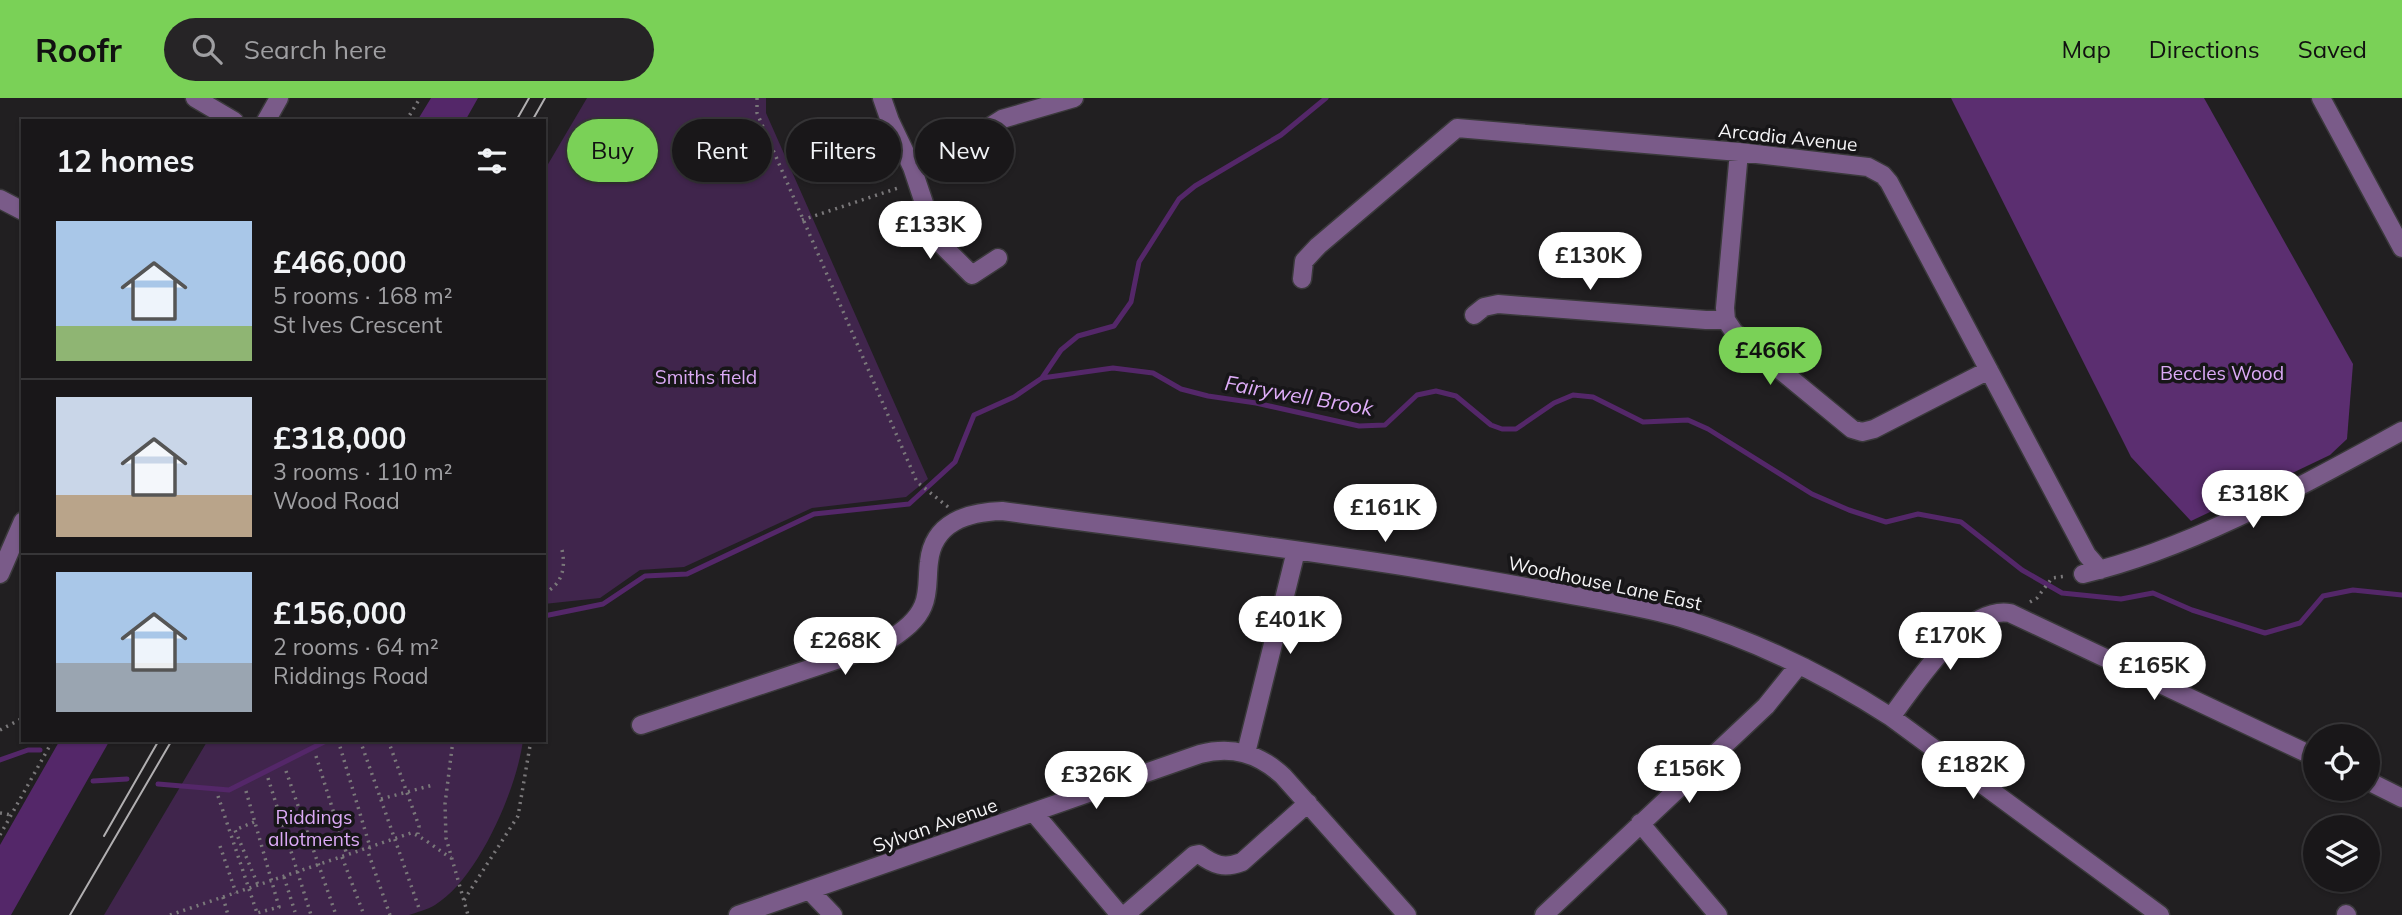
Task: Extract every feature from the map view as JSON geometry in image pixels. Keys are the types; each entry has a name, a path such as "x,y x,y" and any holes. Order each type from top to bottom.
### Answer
{"street":[{"path":"195,98 231,119"},
{"path":"267,119 279,98"},
{"path":"882,98 914,175 934,233 967,282 998,258"},
{"path":"914,175 1002,119 1074,98"},
{"path":"2321,98 2402,248"},
{"name":"Arcadia Avenue","path":"1302,279 1304,261 1318,246 1457,128 1739,152 1868,167 1883,175 2087,555 2092,573 2156,553 2238,516 2402,431"},
{"path":"1739,152 1725,308 1726,320 1734,332 1857,431 1874,429 1989,370"},
{"path":"0,199 21,210"},
{"path":"1474,315 1484,307 1498,304 1726,320"},
{"name":"Woodhouse Lane East","path":"641,725 884,644 915,620 924,604 929,558 936,540 946,527 960,518 978,512 1002,511 1296,551 1503,583 1679,617 1734,636 1800,665 1891,717 2160,915"},
{"path":"0,573 21,526"},
{"path":"1246,752 1296,551"},
{"path":"1891,717 1944,649 1962,631 1989,614 2001,612 2010,613 2303,751"},
{"path":"1544,915 1766,706 1800,665"},
{"name":"Sylvan Avenue","path":"738,915 1200,754 1215,750 1232,750 1246,752 1271,764 1407,915"},
{"path":"2380,787 2402,798"},
{"path":"1034,813 1123,915 1194,855 1199,854 1223,867 1242,862 1308,803"},
{"path":"1640,823 1718,915"},
{"path":"810,891 833,915"}],"path":[{"path":"407,119 420,98"},
{"path":"757,98 757,113 917,482 933,493"},
{"path":"802,220 914,175"},
{"path":"546,591 563,574 562,550"},
{"path":"2037,598 2052,578"},
{"path":"0,730 21,719"},
{"path":"0,835 52,742"},
{"path":"339,742 370,847 368,852 390,915"},
{"path":"361,742 420,911"},
{"path":"389,742 419,826 418,834"},
{"path":"453,742 445,804 446,838 468,915"},
{"path":"464,901 518,816 531,742"},
{"path":"316,756 364,915"},
{"path":"286,771 336,915"},
{"path":"268,778 311,915"},
{"path":"382,799 433,785"},
{"path":"218,796 258,914 279,908 246,791"},
{"path":"0,813 12,815"},
{"path":"254,822 236,830 258,885"},
{"path":"172,915 411,833 418,834 451,858"},
{"path":"220,846 236,893"},
{"path":"284,877 295,912"},
{"path":"223,897 228,915"}],"green space":[{"name":"Smiths field","path":"587,98 766,98 769,119 672,119 672,182 772,182 772,127 786,158 786,182 797,182 928,479 906,497 812,508 684,567 640,570 600,598 546,604 546,168 567,132 567,182 658,182 658,119 575,119"},
{"name":"Beccles Wood","path":"1951,98 2204,98 2353,364 2347,439 2330,455 2191,521 2131,457"},
{"name":"Riddings allotments","path":"207,742 523,742 513,783 493,831 466,875 451,892 429,908 409,915 104,915"}],"shaded area":[{"path":"431,98 478,98 466,119 418,119"},
{"path":"59,742 109,742 11,915 0,915 0,845"}],"waterway":[{"path":"1042,378 1061,350 1078,336 1114,326 1131,302 1139,262 1179,199 1195,186 1281,135 1326,98"},
{"name":"Fairywell Brook","path":"546,616 603,604 645,576 687,574 814,514 909,504 955,462 974,415 1014,397 1042,378 1113,368 1153,373 1181,389 1208,396 1256,403 1359,426 1385,425 1417,395 1436,391 1456,396 1491,425 1502,429 1516,429 1554,403 1573,395 1593,397 1643,422 1688,420 1708,429 1812,494 1849,510 1886,522 1918,514 1961,522 2022,570 2062,593 2121,599 2153,593 2192,610 2265,633 2300,623 2323,596 2353,590 2402,595"},
{"name":"Fairywell Brook","path":"158,784 229,790 324,742"},
{"path":"0,760 28,750 40,750"},
{"name":"Fairywell Brook","path":"93,781 127,779"}],"tram line":[{"path":"517,119 529,98"},
{"path":"533,119 545,98"},
{"path":"104,836 158,742"},
{"path":"70,915 171,742"}]}
